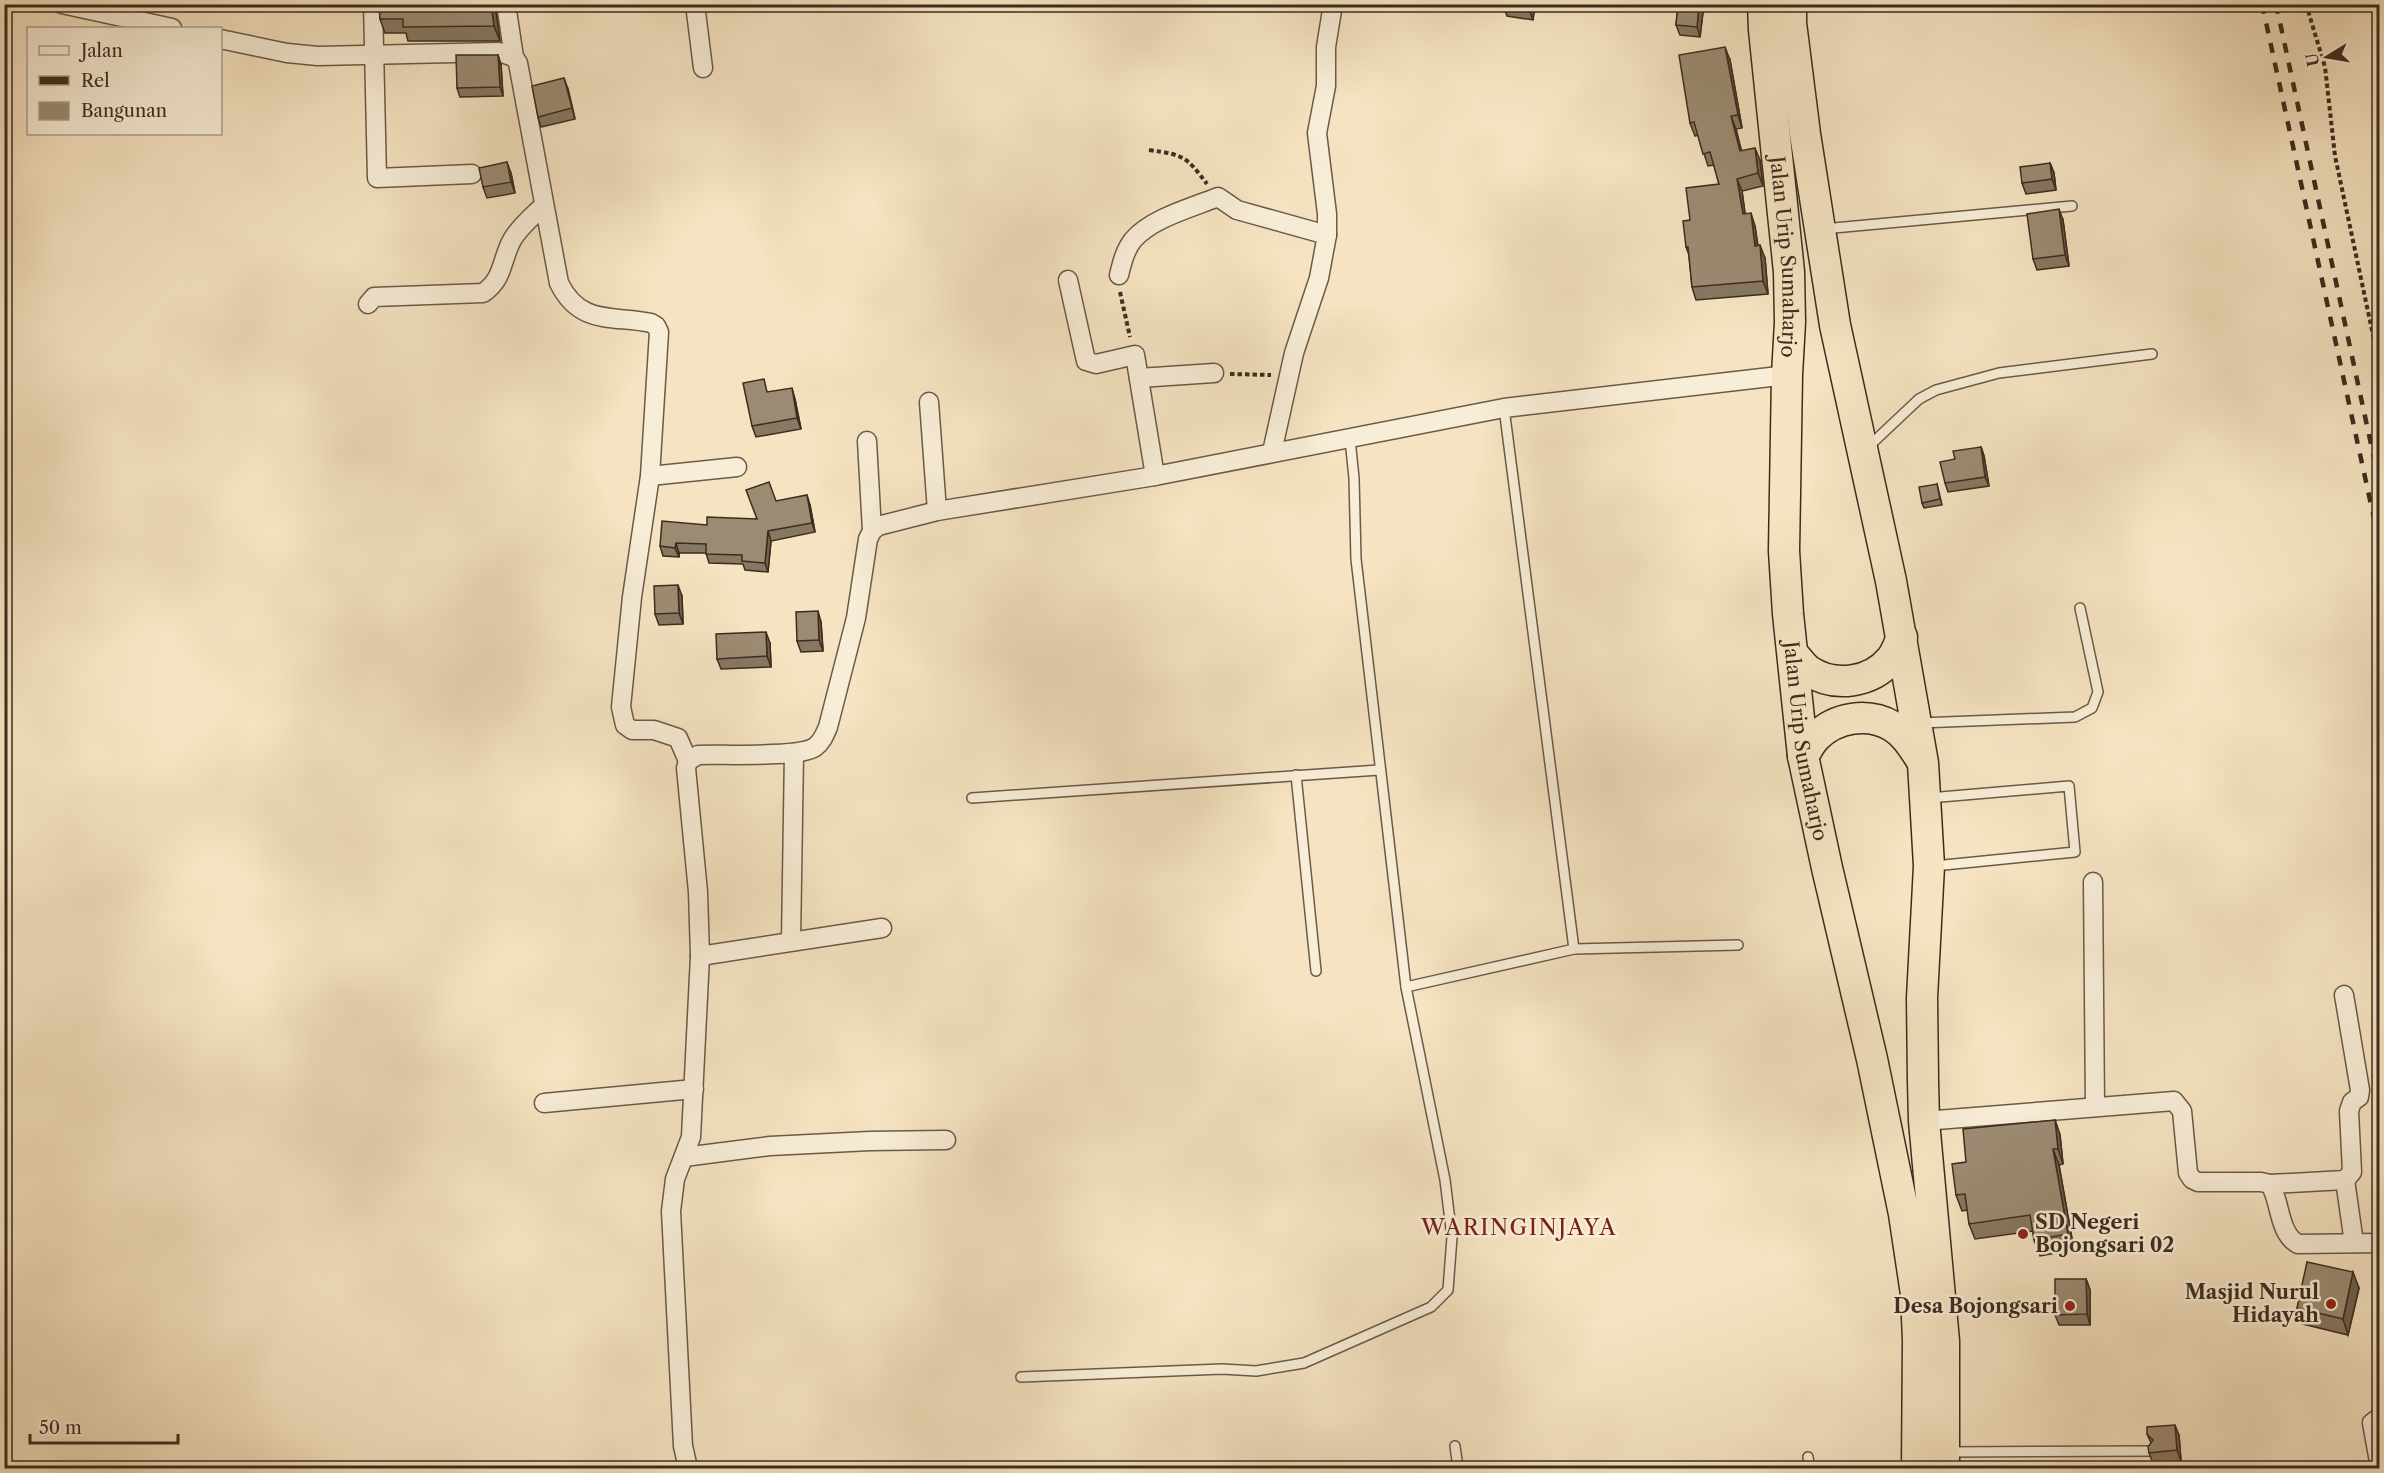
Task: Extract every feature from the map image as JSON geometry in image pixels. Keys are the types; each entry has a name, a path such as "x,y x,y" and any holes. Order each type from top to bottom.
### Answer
{"highway":[{"name":"Jalan Urip Sumaharjo","path":"1778,15 1784,82 1790,322 1784,551 1793,654 1803,756 1905,1214 1917,1306 1917,1468"},
{"name":"Jalan Urip Sumaharjo","path":"1784,82 1820,229 1835,325 1902,637 1923,763 1927,798 1929,866 1922,998 1924,1121 1944,1341 1945,1460"},
{"path":"1793,654 1808,670 1830,680 1853,681 1874,674 1892,658 1902,637"},
{"path":"1803,756 1815,738 1832,724 1852,718 1873,719 1893,727 1909,741 1923,763"}],"street":[{"path":"62,4 167,27"},
{"path":"373,4 377,178 472,174"},
{"path":"506,4 514,57 518,63 544,205 564,294 589,314 651,323 659,332 650,476 632,597 621,707 623,722 632,730 654,730 678,738 688,761 686,778 699,892 700,956 691,1137 675,1179 671,1211 683,1446 688,1468"},
{"path":"695,4 704,68"},
{"path":"1272,453 1294,353 1319,278 1327,235 1317,133 1326,86 1326,47 1333,4"},
{"path":"222,39 287,53 318,56 499,52 514,57"},
{"path":"1119,276 1124,256 1133,241 1144,231 1218,197 1237,210 1327,235"},
{"path":"368,304 374,297 483,293 496,282 507,249 516,234 544,205"},
{"path":"1068,280 1086,361 1096,364 1135,355 1155,476"},
{"path":"1138,378 1214,373"},
{"path":"872,531 885,524 937,511 1155,476 1504,408 1787,375"},
{"path":"929,402 937,511"},
{"path":"688,761 698,754 794,753 814,748 822,740 828,727 855,618 868,539 872,531 867,441"},
{"path":"650,476 737,468"},
{"path":"791,941 794,753"},
{"path":"2093,882 2095,1107"},
{"path":"700,956 882,928"},
{"path":"1924,1121 2174,1101 2182,1111 2188,1173 2198,1182 2270,1184 2345,1180 2349,1178 2352,1165 2349,1111 2352,1102 2359,1097 2360,1090 2344,995"},
{"path":"544,1103 694,1089"},
{"path":"684,1157 781,1145 946,1140"},
{"path":"2345,1180 2354,1243"},
{"path":"2270,1184 2275,1192 2286,1231 2292,1241 2304,1244 2379,1243"},
{"path":"2379,1417 2372,1423 2379,1467"}],"lane":[{"path":"1820,229 2073,206"},
{"path":"1863,452 1919,399 1936,390 1999,373 2152,354"},
{"path":"1504,408 1574,949"},
{"path":"1021,1377 1221,1369 1256,1371 1304,1363 1431,1307 1448,1290 1452,1237 1445,1180 1406,987 1356,559 1354,478 1350,439"},
{"path":"1917,723 2075,717 2092,708 2098,692 2080,609"},
{"path":"972,798 1379,770"},
{"path":"1296,775 1316,971"},
{"path":"1927,798 2069,786 2075,852 1929,866"},
{"path":"1406,987 1574,949 1738,945"},
{"path":"1455,1446 1458,1468"},
{"path":"1945,1460 2150,1451"},
{"path":"1808,1457 1810,1468"}],"path":[{"path":"2306,4 2325,67 2335,156 2379,368"},
{"path":"1149,150 1181,156 1190,162 1218,197"},
{"path":"1119,276 1120,296 1135,355"},
{"path":"1214,373 1290,375"}],"building":[{"path":"379,4 491,4 494,26 403,27 403,19 380,19"},
{"path":"1503,4 1530,4 1529,9"},
{"path":"1678,4 1699,4 1697,27 1676,25"},
{"path":"1725,47 1738,115 1731,116 1740,151 1755,148 1758,173 1737,179 1743,214 1751,213 1755,246 1760,245 1763,281 1692,287 1683,221 1690,220 1686,188 1719,184 1710,152 1703,154 1694,122 1690,123 1679,55"},
{"path":"456,55 498,55 500,87 457,88"},
{"path":"564,78 572,108 538,117 532,86"},
{"path":"507,162 511,182 483,187 479,168"},
{"path":"2050,163 2052,179 2022,183 2020,167"},
{"path":"2059,209 2065,255 2033,259 2027,214"},
{"path":"764,379 767,392 792,388 797,418 752,426 743,383"},
{"path":"1981,447 1985,477 1945,483 1940,462 1955,459 1953,451"},
{"path":"769,482 776,501 807,495 812,523 768,531 765,563 742,561 742,555 706,554 706,544 676,543 675,548 660,546 662,521 707,525 707,517 757,519 746,490"},
{"path":"1937,484 1940,499 1922,503 1919,487"},
{"path":"678,585 679,613 655,614 654,586"},
{"path":"818,611 819,640 797,641 796,612"},
{"path":"766,632 767,656 717,659 716,634"},
{"path":"2055,1120 2058,1149 2053,1149 2068,1234 2034,1240 2030,1215 1969,1224 1965,1194 1956,1195 1952,1164 1966,1162 1963,1129"},
{"path":"2307,1262 2353,1272 2343,1319 2297,1308"},
{"path":"2055,1279 2086,1279 2087,1314 2055,1315"},
{"path":"2175,1425 2177,1450 2149,1453 2148,1447 2153,1440 2147,1434 2147,1427"}],"railway":[{"path":"2262,4 2380,546"},
{"path":"2276,4 2380,486"}],"place":[{"name":"SD Negeri Bojongsari 02","path":"2023,1234"},
{"name":"Masjid Nurul Hidayah","path":"2331,1304"},
{"name":"Desa Bojongsari","path":"2070,1306"}],"district":[{"name":"WARINGINJAYA","path":"1519,1227"}]}
